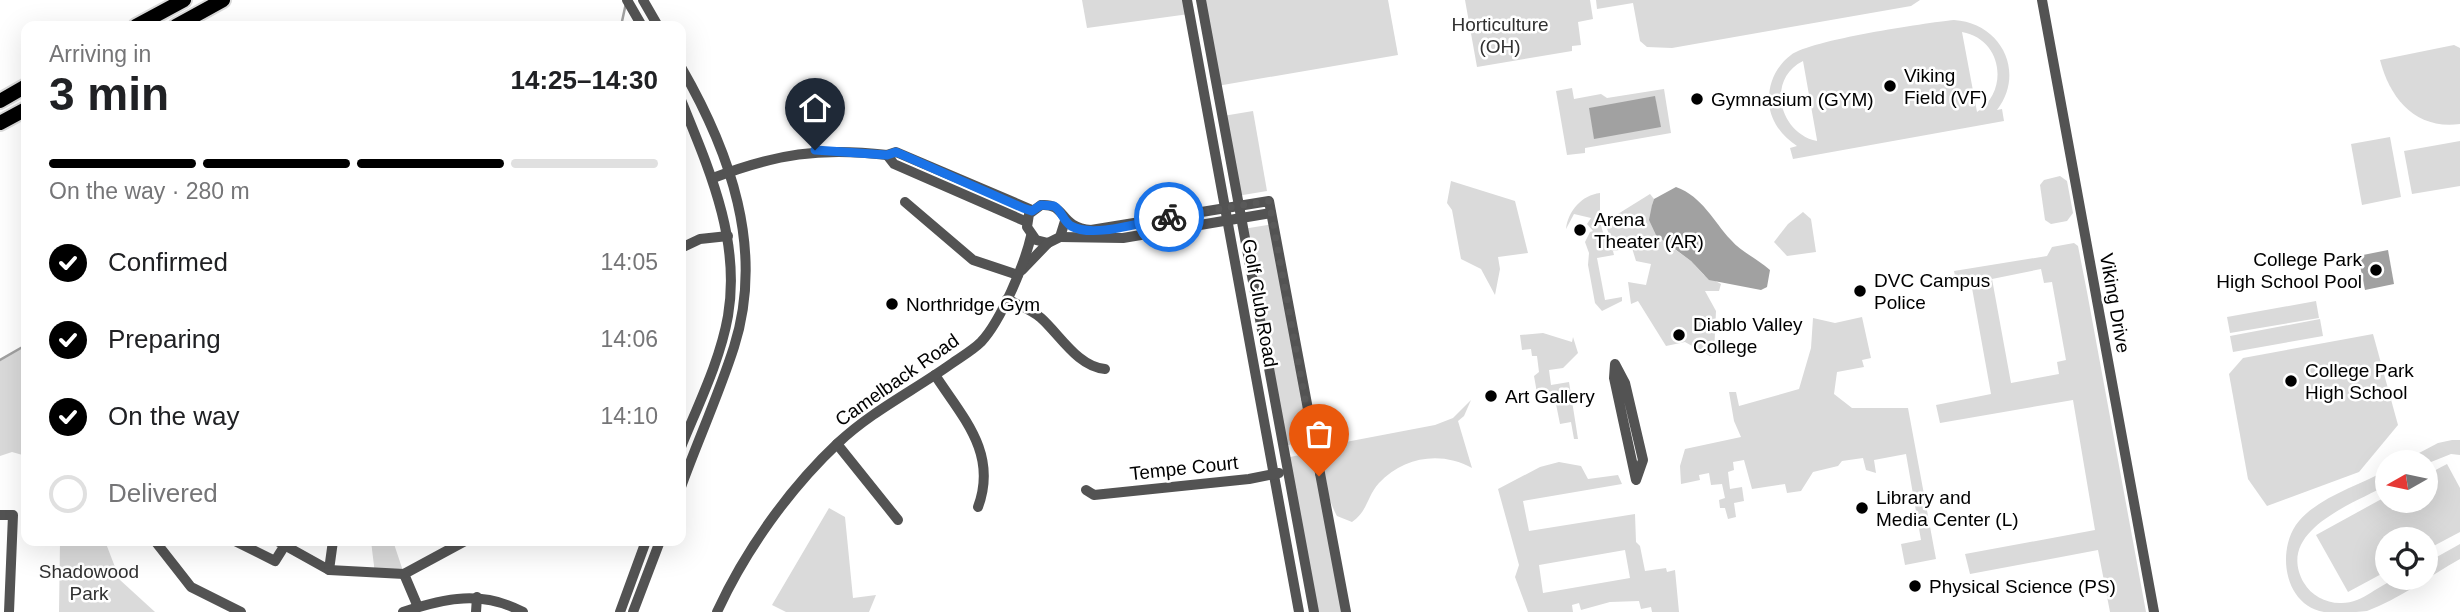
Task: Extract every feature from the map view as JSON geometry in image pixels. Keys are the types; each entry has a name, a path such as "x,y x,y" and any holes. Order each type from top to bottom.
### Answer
{"main road":[{"path":"145,21 184,0"},
{"path":"185,21 223,0"},
{"path":"0,101 21,89"},
{"path":"0,122 21,112"}],"street":[{"path":"627,0 639,21"},
{"path":"643,0 655,21"},
{"name":"Golf Club Road","path":"1187,0 1299,612"},
{"name":"Golf Club Road","path":"1201,0 1314,612"},
{"name":"Viking Drive","path":"2042,0 2154,612"},
{"path":"635,14 645,21"},
{"path":"686,76 704,109 731,171 747,254 744,300 734,346 686,474"},
{"path":"686,112 713,178 728,236 728,316 715,362 686,434"},
{"path":"713,178 764,159 815,150 887,155 896,152 1032,211"},
{"path":"887,155 894,164 1027,222"},
{"path":"1271,213 1103,240 1060,237 1048,243 1031,236 1027,222 1032,211 1041,205 1051,205 1060,210 1065,221 1081,229 1101,230 1225,206 1269,201 1346,612"},
{"path":"905,202 973,260 1018,275"},
{"path":"1060,237 1065,221"},
{"path":"686,246 700,239 728,236"},
{"name":"Camelback Road","path":"717,612 761,536 794,491 837,444 877,411 935,375 982,341 1007,299 1031,236"},
{"name":"Camelback Road","path":"1018,275 1048,243"},
{"path":"1007,299 1039,316 1083,361 1094,368 1105,369"},
{"path":"935,375 981,445 986,488 978,507"},
{"path":"837,444 898,520"},
{"name":"Tempe Court","path":"1086,490 1094,495 1288,472"},
{"path":"0,515 13,514 9,612"},
{"path":"159,546 191,587 241,612"},
{"path":"245,546 275,561 280,546"},
{"path":"286,546 329,570 404,574 456,546"},
{"path":"329,570 332,546"},
{"path":"620,612 644,546"},
{"path":"633,612 658,546"},
{"path":"404,574 418,607"},
{"path":"403,612 461,596 498,601 523,612"},
{"path":"476,612 477,597"}],"green space":[{"path":"1082,0 1187,0 1189,14 1087,28"},
{"path":"1201,0 1388,0 1398,55 1217,86"},
{"name":"Horticulture (OH)","path":"1465,0 1590,0 1593,19 1578,22 1581,45 1572,46 1572,51 1477,67"},
{"path":"1596,0 1920,0 1911,6 1672,48 1647,47 1640,41 1633,3 1597,9"},
{"name":"Viking Field (VF)","path":"1954,20 1971,23 1985,30 2004,52 2009,66 2009,80 1997,110 2002,109 2004,121 1793,159 1790,148 1797,146 1786,138 1778,127 1769,102 1774,76 1786,59 1802,49 1820,44 1869,33","holes":["1962,32 1986,44 1997,66 1994,91 1987,103 1977,112","1803,61 1817,140 1817,141 1794,128 1782,105 1784,80 1791,69"]},
{"path":"2454,45 2460,48 2460,124 2430,122 2418,117 2398,99 2380,60"},
{"path":"1572,88 1574,99 1601,94 1607,98 1664,89 1671,133 1585,148 1585,153 1567,155 1556,91"},
{"path":"1253,111 1267,191 1237,196 1223,116"},
{"path":"2390,137 2401,197 2362,205 2351,144"},
{"path":"2460,141 2460,186 2412,194 2404,151"},
{"path":"2060,176 2067,181 2073,213 2067,221 2051,224 2045,220 2040,185 2044,180"},
{"path":"1451,181 1515,201 1528,253 1498,257 1500,269 1495,295 1481,269 1461,259 1452,210 1447,203"},
{"path":"1600,193 1600,222 1608,249 1616,247 1619,250 1613,251 1614,255 1597,258 1605,300 1622,297 1622,301 1602,311 1595,303 1588,265 1589,253 1585,242 1593,231 1587,224 1591,218 1574,214 1566,229 1577,205 1587,197"},
{"path":"1650,194 1654,199 1652,205 1666,243 1691,261 1704,275 1721,284 1719,291 1705,291 1716,311 1714,354 1710,356 1685,342 1666,346 1638,301 1631,304 1628,282 1646,285 1651,264 1636,261 1632,248 1611,241 1605,222"},
{"path":"1803,212 1811,219 1816,252 1787,256 1774,242 1788,224"},
{"path":"1273,224 1309,417 1304,442 1283,446 1243,229"},
{"path":"2074,243 2078,246 2146,612 2110,612 2098,550 1970,574 1965,554 2095,530 2073,400 1940,423 1936,405 1991,394 1972,288 1958,290 1954,271 2047,256 2052,247","holes":["2041,269 2044,283 2052,282 2066,360 2057,362 2059,374 2011,383 1992,279"]},
{"path":"2316,301 2319,318 2230,333 2227,317"},
{"path":"1862,317 1871,358 1862,360 1864,367 1837,372 1834,394 1852,408 1908,408 1936,559 1905,565 1901,544 1921,540 1906,454 1874,460 1876,473 1866,470 1863,458 1842,461 1838,466 1813,472 1801,491 1787,493 1785,484 1752,489 1744,460 1733,462 1734,470 1728,472 1730,489 1742,487 1744,501 1734,503 1736,517 1728,519 1725,508 1720,508 1719,500 1725,498 1722,484 1711,485 1709,473 1699,475 1700,480 1681,484 1680,466 1685,449 1741,437 1734,421 1729,392 1736,392 1739,406 1799,389 1811,348 1813,318 1835,323"},
{"path":"2320,319 2323,336 2233,352 2230,336"},
{"path":"1543,333 1572,342 1573,337 1578,353 1563,368 1549,370 1551,385 1569,382 1578,439 1574,439 1571,422 1560,424 1555,399 1547,400 1545,392 1537,393 1534,376 1539,372 1537,356 1532,356 1531,349 1522,350 1520,335"},
{"path":"2373,334 2398,425 2359,472 2267,506 2248,479 2229,374 2243,358"},
{"path":"21,348 21,455 12,452 0,456 0,360"},
{"path":"1471,400 1464,416 1458,421 1472,468 1448,459 1412,462 1389,474 1379,483 1361,513 1352,522 1337,516 1327,490 1324,470 1326,452 1330,445 1435,425 1453,418"},
{"path":"2460,440 2460,455 2451,454 2438,459 2438,450 2425,450 2438,443"},
{"path":"1305,454 1317,464 1346,612 1314,612 1285,458"},
{"path":"1559,462 1581,466 1588,479 1618,475 1622,484 1523,501 1529,531 1635,514 1636,542 1640,546 1645,571 1666,568 1667,572 1675,570 1679,612 1652,612 1651,607 1641,609 1639,601 1610,602 1581,610 1579,603 1572,605 1573,612 1528,612 1515,577 1519,565 1498,489 1540,467","holes":["1625,550 1630,578 1543,593 1539,565"]},
{"path":"2447,464 2460,488 2460,532 2438,544 2438,527 2375,527 2375,577 2348,592 2316,535 2375,503 2375,513 2438,513 2438,469"},
{"path":"2375,476 2375,491 2338,511 2308,534 2300,548 2298,565 2307,587 2315,595 2334,603 2356,600 2375,590 2410,590 2367,611 2324,612 2310,607 2292,587 2288,574 2287,546 2292,532 2307,513 2340,492"},
{"path":"829,508 845,517 853,598 876,595 869,612 786,612 772,605"},
{"path":"2460,544 2460,559 2438,573 2438,556"},
{"name":"Shadowood Park","path":"60,546 107,546 120,580 155,612 59,612"},
{"path":"372,546 395,546 404,574 375,574"}],"shaded area":[{"path":"1655,96 1661,127 1594,139 1589,108"},
{"path":"1676,187 1693,197 1735,244 1770,270 1767,287 1761,290 1709,280 1691,261 1656,235 1649,220 1654,199"},
{"name":"College Park High School Pool","path":"2388,250 2394,284 2365,290 2358,256"}],"waterway":[{"path":"622,21 626,3"},
{"path":"0,360 21,348"}],"way so far":[{"path":"1169,217 1269,201 1319,476"}],"place":[{"name":"Viking Field (VF)","path":"1890,86"},
{"name":"Gymnasium (GYM)","path":"1697,99"},
{"name":"Arena Theater (AR)","path":"1580,230"},
{"name":"College Park High School Pool","path":"2376,270"},
{"name":"DVC Campus Police","path":"1860,291"},
{"name":"Northridge Gym","path":"892,304"},
{"name":"Diablo Valley College","path":"1679,335"},
{"name":"College Park High School","path":"2291,381"},
{"name":"Art Gallery","path":"1491,396"},
{"name":"Library and Media Center (L)","path":"1862,508"},
{"name":"Physical Science (PS)","path":"1915,586"}],"route":[{"path":"815,150 887,155 896,152 1023,208 1032,211 1041,205 1054,206 1060,210 1065,221 1081,229 1101,230 1169,217"}]}
